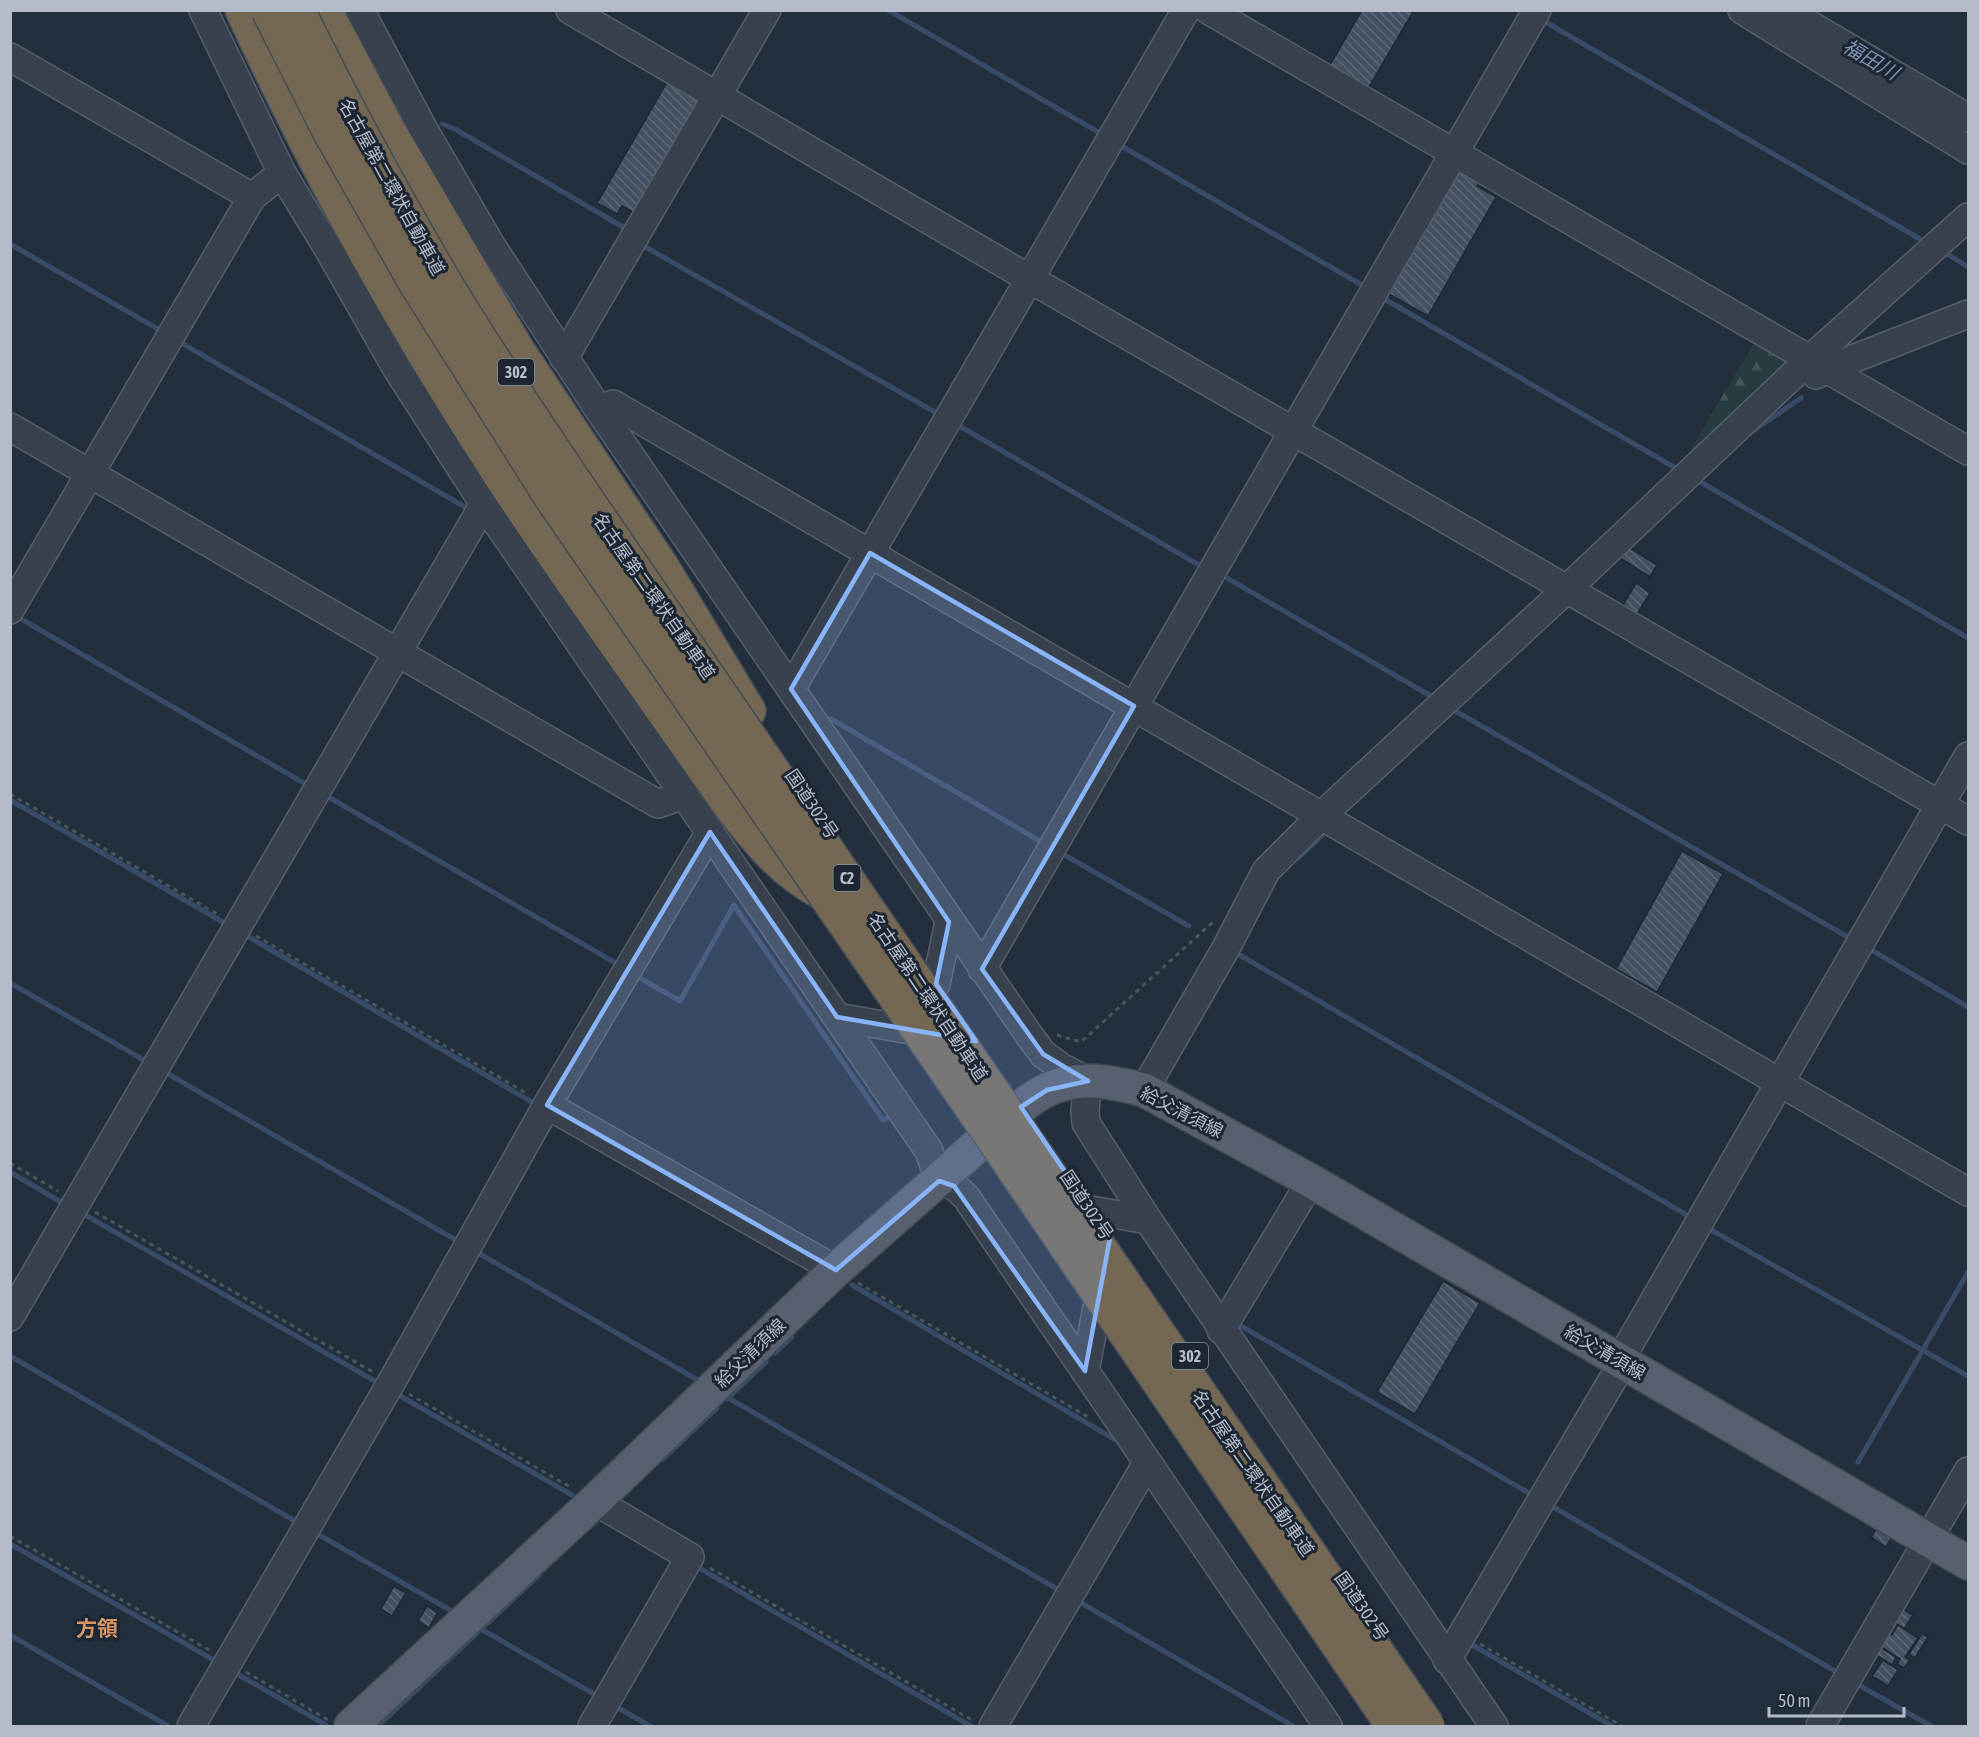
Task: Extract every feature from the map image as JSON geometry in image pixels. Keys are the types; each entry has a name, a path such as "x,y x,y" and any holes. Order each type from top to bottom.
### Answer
{"highway":[{"path":"242,10 300,129 381,281 438,377 500,475 723,797 783,868 815,890 898,930"},
{"name":"名古屋第二環状自動車道","path":"268,10 328,129 416,284 552,499 1000,1149 1393,1726"},
{"name":"名古屋第二環状自動車道","path":"298,10 391,188 494,360 577,485 1428,1726"},
{"name":"国道302号","path":"313,10 359,101 427,224 507,359 1445,1726"},
{"path":"325,10 388,129 519,352 663,568 750,713"}],"main road":[{"name":"給父清須線","path":"340,1724 595,1501 836,1270 1021,1107 1047,1090 1068,1083 1088,1081 1116,1083 1144,1090 1311,1181 1968,1563"}],"street":[{"path":"203,10 282,174 397,369 484,504 929,1151 939,1181 954,1186 966,1197 1328,1726"},
{"path":"360,10 424,130 486,235 564,358 949,922 1029,1035 1043,1054 1061,1067 1088,1081 1086,1123 1221,1330 1494,1726"},
{"path":"570,10 1030,279 1968,820"},
{"path":"564,358 767,10"},
{"path":"791,689 1186,10"},
{"path":"1208,10 1968,451"},
{"path":"1742,10 1819,35 1968,118"},
{"path":"1785,10 1968,150"},
{"path":"982,969 1455,153 1533,12"},
{"path":"10,57 252,197"},
{"path":"10,610 252,197 282,174"},
{"path":"1144,1090 1226,948 1266,872 1322,815 1762,405 1818,364 1968,216"},
{"path":"1818,364 1968,314"},
{"path":"599,410 613,404 1968,1192"},
{"path":"10,427 658,804 684,795"},
{"path":"10,1317 484,504"},
{"path":"1447,1660 1968,756"},
{"path":"191,1726 391,1383 547,1105 710,832"},
{"path":"936,984 949,922"},
{"path":"837,1017 976,1041"},
{"path":"547,1105 836,1270"},
{"path":"1221,1330 1311,1181"},
{"path":"1090,1210 1148,1220"},
{"path":"1085,1371 1110,1238"},
{"path":"983,1724 1147,1463"},
{"path":"1820,1726 1968,1471"},
{"path":"592,1726 690,1557 595,1501"}],"path":[{"path":"10,794 547,1105"},
{"path":"1029,1035 1040,1030 1081,1042 1215,920"},
{"path":"10,1163 595,1501"},
{"path":"836,1270 1092,1420"},
{"path":"10,1536 340,1724"},
{"path":"690,1557 983,1724"},
{"path":"1463,1635 1622,1726"}],"highlighted area":[{"path":"870,553 1134,706 982,969 1043,1054 1088,1081 1047,1090 1021,1107 1110,1238 1085,1371 954,1186 939,1181 836,1270 547,1105 710,832 837,1017 976,1041 936,984 949,922 791,689"}],"green space":[{"path":"1754,343 1794,366 1682,464"}],"building":[{"path":"1362,10 1414,10 1369,87 1351,77 1348,82 1327,70"},
{"path":"670,77 708,99 640,216 622,206 617,214 597,203"},
{"path":"1462,167 1481,178 1477,186 1496,197 1428,316 1389,294"},
{"path":"1630,548 1657,565 1650,577 1620,558"},
{"path":"1636,583 1650,593 1637,614 1623,605"},
{"path":"1682,851 1723,874 1657,992 1616,969"},
{"path":"1443,1281 1480,1303 1415,1414 1377,1392"},
{"path":"1877,1528 1892,1537 1886,1547 1871,1537"},
{"path":"394,1586 406,1593 392,1616 381,1609"},
{"path":"427,1606 437,1613 429,1628 418,1621"},
{"path":"1899,1607 1913,1615 1904,1629 1891,1620"},
{"path":"1898,1625 1918,1638 1905,1657 1910,1660 1904,1668 1897,1664 1900,1659 1880,1646 1889,1633 1892,1635"},
{"path":"1922,1634 1928,1637 1915,1658 1909,1654"},
{"path":"1880,1647 1896,1657 1892,1665 1875,1654"},
{"path":"1883,1660 1898,1670 1888,1686 1872,1676"}],"waterway":[{"path":"888,10 1105,136"},
{"path":"1542,20 1927,243"},
{"path":"442,124 455,129 628,230"},
{"path":"1118,144 1367,288"},
{"path":"10,244 165,333"},
{"path":"642,245 940,415"},
{"path":"1944,252 1968,267"},
{"path":"1381,297 1679,470"},
{"path":"178,341 470,510"},
{"path":"1750,433 1801,398"},
{"path":"956,424 1204,568"},
{"path":"1697,480 1968,638"},
{"path":"1220,574 1436,699"},
{"path":"16,616 309,786"},
{"path":"1452,709 1853,940"},
{"path":"831,719 1045,844"},
{"path":"323,794 621,966"},
{"path":"10,800 228,925"},
{"path":"1297,859 1328,830"},
{"path":"1061,853 1189,926"},
{"path":"633,974 680,1001 734,905 883,1120 887,1118"},
{"path":"242,933 537,1105"},
{"path":"1868,948 1968,1007"},
{"path":"1238,954 1692,1218"},
{"path":"10,983 149,1063"},
{"path":"163,1071 461,1243"},
{"path":"10,1172 66,1205"},
{"path":"80,1212 380,1384"},
{"path":"1706,1227 1968,1376"},
{"path":"475,1251 696,1379"},
{"path":"1858,1462 1968,1272"},
{"path":"852,1285 1114,1439"},
{"path":"1236,1323 1534,1496"},
{"path":"775,1353 792,1337"},
{"path":"10,1356 300,1524"},
{"path":"727,1399 766,1362"},
{"path":"395,1393 572,1495"},
{"path":"725,1396 1064,1593"},
{"path":"663,1459 717,1408"},
{"path":"1548,1504 1840,1674"},
{"path":"314,1532 450,1610"},
{"path":"10,1544 219,1663"},
{"path":"694,1565 971,1726"},
{"path":"378,1726 540,1574"},
{"path":"1076,1600 1293,1726"},
{"path":"481,1629 599,1697"},
{"path":"10,1635 168,1726"},
{"path":"1467,1642 1612,1726"},
{"path":"232,1671 326,1725"},
{"path":"1855,1683 1931,1726"},
{"path":"613,1705 650,1726"}],"district":[{"name":"方領","path":"97,1628"}],"water label":[{"name":"福田川","path":"1871,59"}]}
